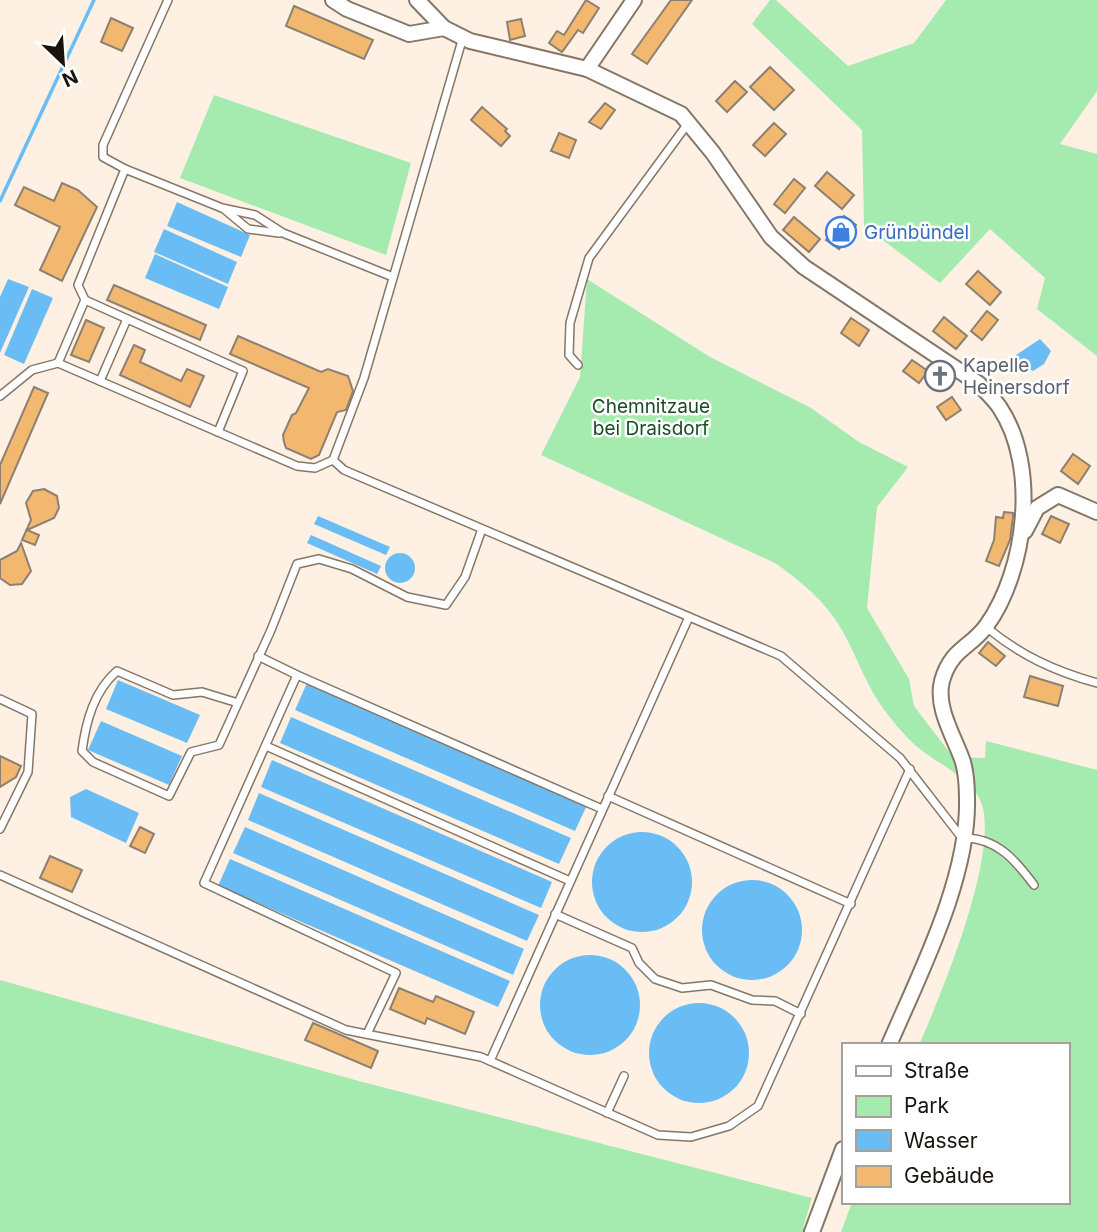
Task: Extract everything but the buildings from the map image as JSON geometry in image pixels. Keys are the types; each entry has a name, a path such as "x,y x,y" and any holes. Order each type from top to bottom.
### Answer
{"street":[{"path":"333,0 346,9 409,34 444,28"},
{"path":"417,0 444,28 463,37 587,69 681,114 771,237 804,267 956,366 979,384 1000,408 1012,432 1021,470 1024,530"},
{"path":"587,69 634,0"},
{"path":"890,1043 938,933 952,888 962,838 967,801 964,765 944,713 941,683 955,652 986,626 1009,584 1024,530 1037,508 1058,495 1097,512"},
{"path":"812,1232 842,1152"}],"lane":[{"path":"168,0 103,145 103,157 125,169 222,208 255,215 283,233 393,277"},
{"path":"0,396 32,370 58,363 296,466 315,468 333,460 356,405 463,37"},
{"path":"578,365 569,355 569,332 589,258 688,122"},
{"path":"125,169 78,285 85,300 243,371 218,432"},
{"path":"222,208 248,229 283,233"},
{"path":"58,363 85,300"},
{"path":"100,381 127,319"},
{"path":"333,460 344,470 781,656 910,769 962,838 973,838 1010,854 1034,885"},
{"path":"238,703 202,692 173,695 117,671 103,683 85,728 82,751 93,762 169,796 191,752 219,744 238,703 297,564 319,559 352,569 407,597 446,605 464,577 482,529"},
{"path":"490,1061 689,617"},
{"path":"986,626 1028,658 1096,680"},
{"path":"258,656 602,809"},
{"path":"297,675 204,883 396,973 368,1034"},
{"path":"0,699 32,714 28,772 0,829"},
{"path":"265,746 569,881"},
{"path":"0,874 346,1030 490,1061 658,1135 691,1137 729,1126 758,1106 910,769"},
{"path":"608,796 851,904"},
{"path":"0,809 8,813"},
{"path":"555,914 632,948 639,963 655,979 682,988 711,985 752,1000 775,1002 801,1014"},
{"path":"607,1113 624,1076"}],"green space":[{"path":"770,0 776,0 848,66 914,43 946,0 1097,0 1097,91 1060,144 1097,154 1097,356 1037,309 1045,278 990,229 940,283 864,226 862,130 752,24"},
{"path":"214,95 411,163 386,255 180,178"},
{"name":"Chemnitzaue bei Draisdorf","path":"587,279 710,357 811,408 859,442 908,467 877,507 867,608 909,679 914,706 953,757 985,758 986,741 1097,770 1097,1232 841,1232 851,1204 1069,1204 1069,1043 920,1043 954,957 977,882 984,847 984,818 978,796 957,775 916,746 901,730 873,693 842,630 804,585 775,563 541,455 580,377"},
{"path":"0,980 355,1080 812,1198 803,1228 821,1232 0,1232"}],"water":[{"path":"177,202 250,235 241,257 167,226"},
{"path":"164,229 237,262 228,284 154,252"},
{"path":"155,254 228,287 219,309 145,278"},
{"path":"8,279 29,287 0,353 0,297"},
{"path":"32,289 53,298 24,364 4,355"},
{"path":"1040,339 1051,351 1044,364 1033,371 1021,366 1015,360 1016,355"},
{"path":"318,516 390,547 386,555 314,524"},
{"path":"311,535 381,566 377,574 307,543"},
{"path":"400,553 410,558 415,568 410,578 400,583 390,578 385,568 390,558"},
{"path":"118,680 200,715 187,743 106,709"},
{"path":"307,683 587,805 575,831 295,710"},
{"path":"291,717 571,838 559,864 280,743"},
{"path":"101,721 182,756 169,785 88,750"},
{"path":"272,760 552,882 541,908 261,787"},
{"path":"86,789 139,813 126,843 71,817 70,797"},
{"path":"259,793 539,915 527,941 248,820"},
{"path":"245,827 524,949 513,975 233,853"},
{"path":"642,832 661,835 678,846 689,863 692,882 689,901 678,918 661,929 642,932 623,929 606,918 595,901 592,882 595,863 606,846 623,835"},
{"path":"230,859 510,981 498,1007 218,886"},
{"path":"752,880 771,883 788,894 799,911 802,930 799,949 788,966 771,977 752,980 733,977 716,966 705,949 702,930 705,911 716,894 733,883"},
{"path":"590,955 609,958 626,969 637,986 640,1005 637,1024 626,1041 609,1052 590,1055 571,1052 554,1041 543,1024 540,1005 543,986 554,969 571,958"},
{"path":"699,1003 718,1006 735,1017 746,1034 749,1053 746,1072 735,1089 718,1100 699,1103 680,1100 663,1089 652,1072 649,1053 652,1034 663,1017 680,1006"}],"waterway":[{"path":"0,201 94,0"}],"place":[{"name":"Grünbündel","path":"841,232"},
{"name":"Kapelle Heinersdorf","path":"940,376"}]}
